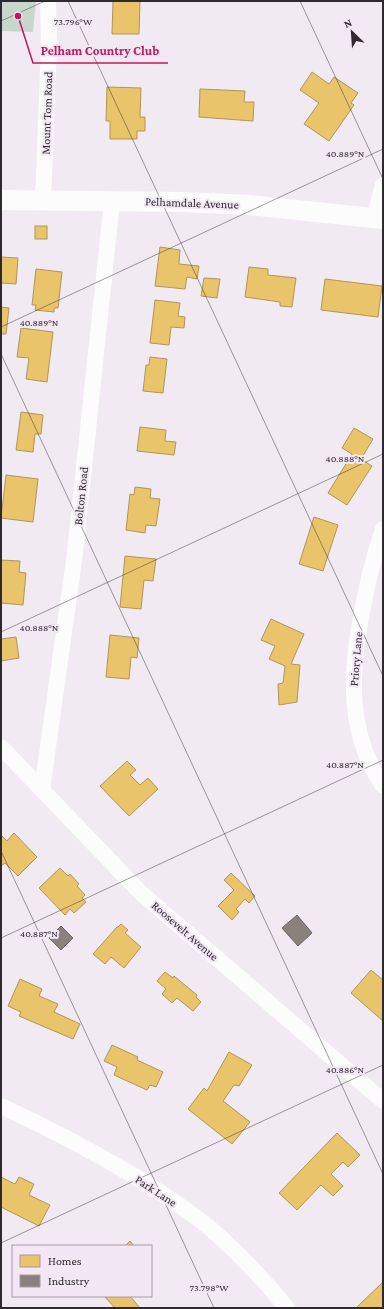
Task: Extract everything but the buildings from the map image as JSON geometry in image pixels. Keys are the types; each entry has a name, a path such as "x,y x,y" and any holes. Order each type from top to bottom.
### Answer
{"street":[{"name":"Mount Tom Road","path":"43,200 49,45 48,1"},
{"path":"378,219 383,185"},
{"name":"Pelhamdale Avenue","path":"1,200 183,202 249,205 378,219"},
{"name":"Bolton Road","path":"42,790 75,553 112,201"},
{"name":"Priory Lane","path":"383,529 374,554 356,639 353,700 358,728 371,767 383,786"},
{"name":"Roosevelt Avenue","path":"1,746 141,893 383,1101"},
{"name":"Park Lane","path":"1,1106 38,1123 111,1162 169,1198 217,1234 265,1281 287,1308"}],"shaded area":[{"path":"1,1 36,1 33,32 1,31"}],"place":[{"name":"Pelham Country Club","path":"18,16"}]}
